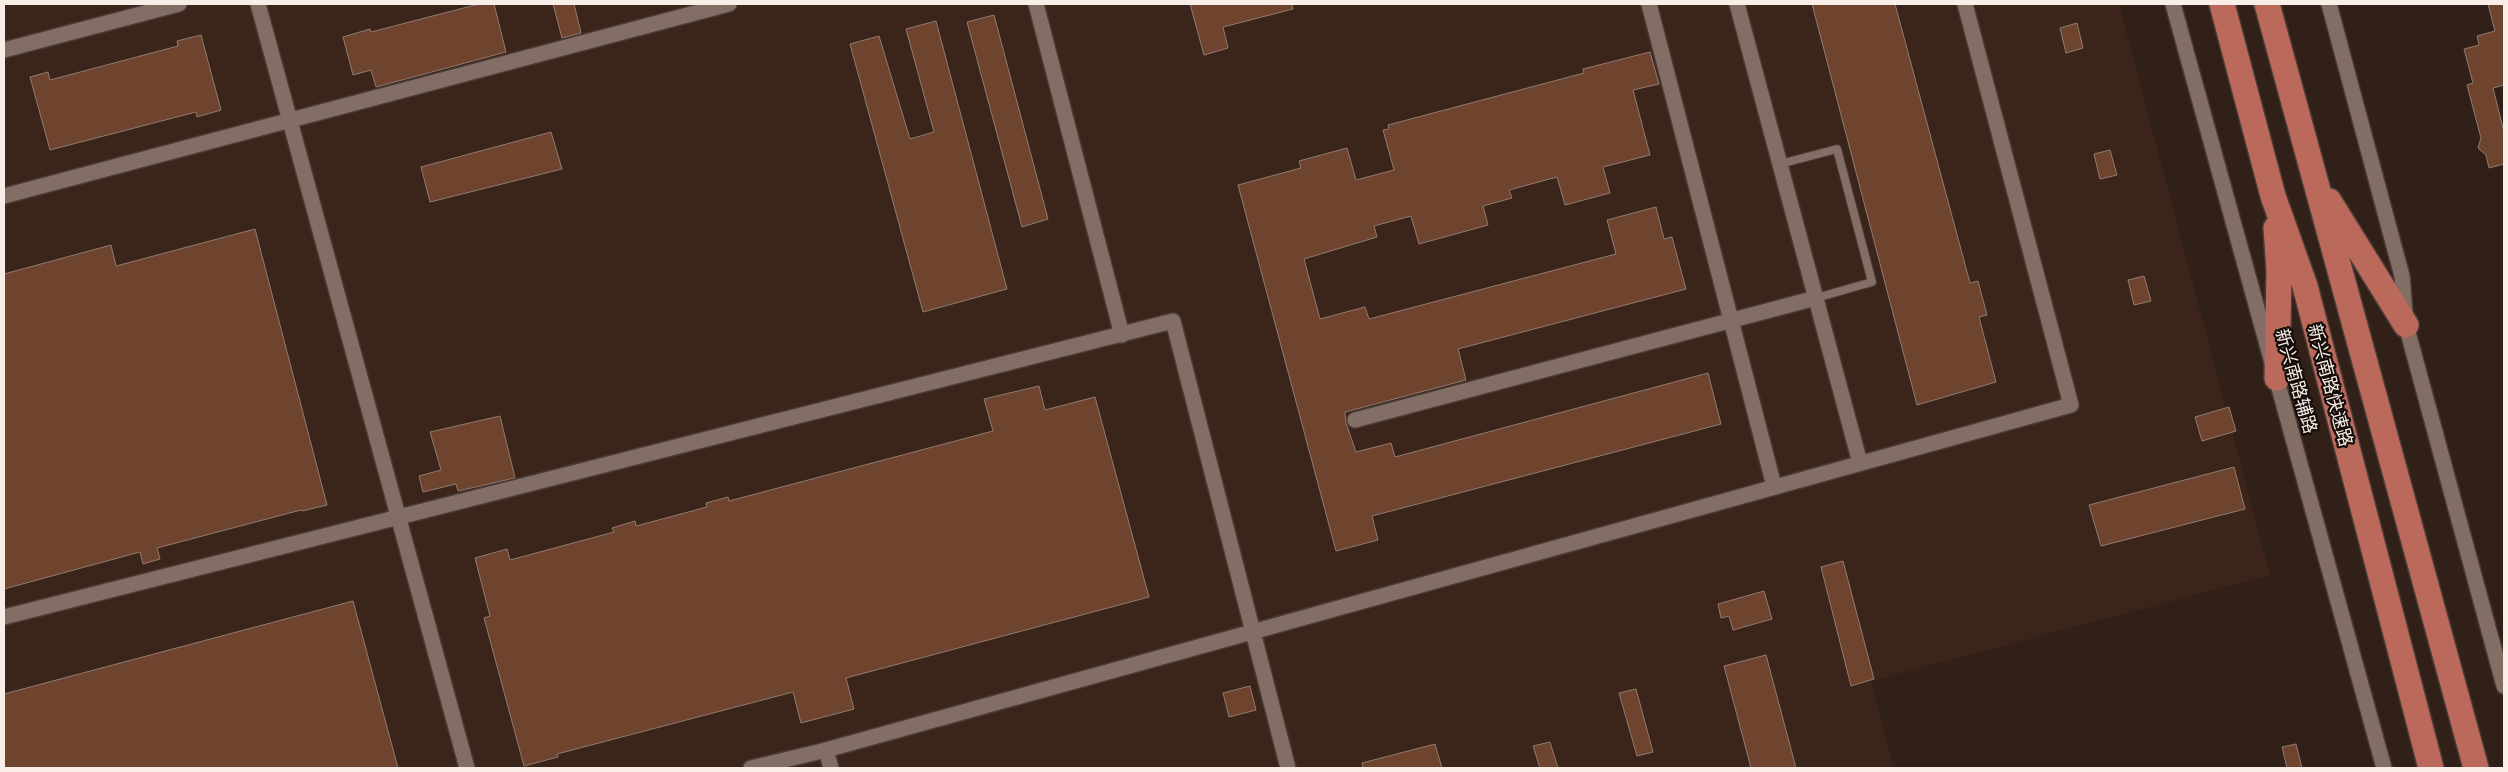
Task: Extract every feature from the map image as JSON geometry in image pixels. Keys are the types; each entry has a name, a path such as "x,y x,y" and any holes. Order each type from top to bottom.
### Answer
{"main road":[{"name":"新兴南路快速路","path":"2222,4 2273,196 2305,286 2431,768"},
{"path":"2267,4 2476,768"},
{"path":"2314,177 2406,325"},
{"path":"2273,196 2279,271 2276,378"}],"street":[{"path":"4,50 179,4"},
{"path":"258,4 467,768"},
{"path":"4,196 729,4"},
{"path":"1036,4 1122,335"},
{"path":"1649,4 1774,486"},
{"path":"1737,4 1860,463"},
{"path":"751,768 826,750 1253,630 2070,405 1965,4"},
{"name":"新兴南路辅路","path":"2172,4 2384,768"},
{"path":"2329,4 2402,276 2406,325 2504,686"},
{"path":"1355,420 1816,298"},
{"path":"4,616 1173,321 1288,768"},
{"path":"826,750 831,768"}],"lane":[{"path":"1780,164 1837,149 1860,234 1872,282 1816,298"}],"shaded area":[{"path":"4,4 2119,4 2270,575 1871,681 1894,768 4,768"}],"building":[{"path":"479,4 494,4 506,52 376,87 371,70 353,75 343,37 370,29 371,32"},
{"path":"553,4 574,4 581,33 562,38"},
{"path":"1190,4 1292,4 1293,9 1223,27 1228,48 1204,55"},
{"path":"1812,4 1895,4 1970,283 1978,281 1987,315 1979,317 1996,382 1917,405"},
{"path":"2488,4 2504,4 2504,85 2493,88 2504,132 2504,164 2489,168 2486,155 2478,148 2481,138 2467,85 2473,83 2464,49 2479,45 2477,36 2495,31"},
{"path":"994,15 1048,219 1022,227 967,22"},
{"path":"936,21 1007,289 923,312 850,44 879,36 910,139 934,132 906,29"},
{"path":"2077,23 2083,48 2066,53 2060,28"},
{"path":"201,35 221,110 197,117 196,112 50,150 30,77 48,72 50,80 178,46 177,41"},
{"path":"1650,52 1659,84 1633,90 1650,155 1603,167 1610,193 1565,205 1557,177 1509,190 1512,198 1483,206 1488,225 1419,244 1411,216 1374,226 1377,237 1304,259 1320,319 1365,307 1369,319 1616,254 1607,220 1656,207 1664,239 1672,237 1686,289 1458,349 1466,380 1345,412 1346,423 1356,452 1391,443 1395,457 1708,373 1721,424 1372,516 1378,540 1336,551 1238,185 1301,168 1299,161 1347,148 1356,180 1394,170 1383,130 1389,129 1388,125 1584,73 1583,69"},
{"path":"551,132 562,169 430,202 421,167"},
{"path":"2110,150 2117,175 2100,179 2094,154"},
{"path":"255,229 327,505 301,510 157,548 160,559 143,564 140,552 4,589 4,274 111,245 116,266"},
{"path":"2144,276 2151,301 2134,305 2128,280"},
{"path":"1039,386 1045,410 1095,397 1149,597 846,678 854,709 801,723 793,692 557,754 558,757 524,766 484,618 490,616 475,558 507,549 510,560 614,532 612,528 635,521 636,526 707,507 706,503 728,497 729,501 993,431 984,399"},
{"path":"2229,407 2236,431 2202,441 2195,417"},
{"path":"500,416 515,478 458,491 456,484 423,492 419,476 441,470 430,432"},
{"path":"2234,467 2245,509 2101,546 2089,505"},
{"path":"1843,561 1874,679 1851,686 1821,567"},
{"path":"1764,591 1772,619 1733,630 1729,616 1721,618 1718,604"},
{"path":"353,601 398,768 4,768 4,694"},
{"path":"1766,655 1796,768 1751,768 1724,666"},
{"path":"1250,686 1256,710 1229,717 1223,693"},
{"path":"1636,689 1653,752 1637,756 1619,693"},
{"path":"1550,742 1558,768 1540,768 1533,746"},
{"path":"1435,744 1442,768 1363,768 1362,763"},
{"path":"2296,744 2302,768 2287,768 2282,747"}]}
